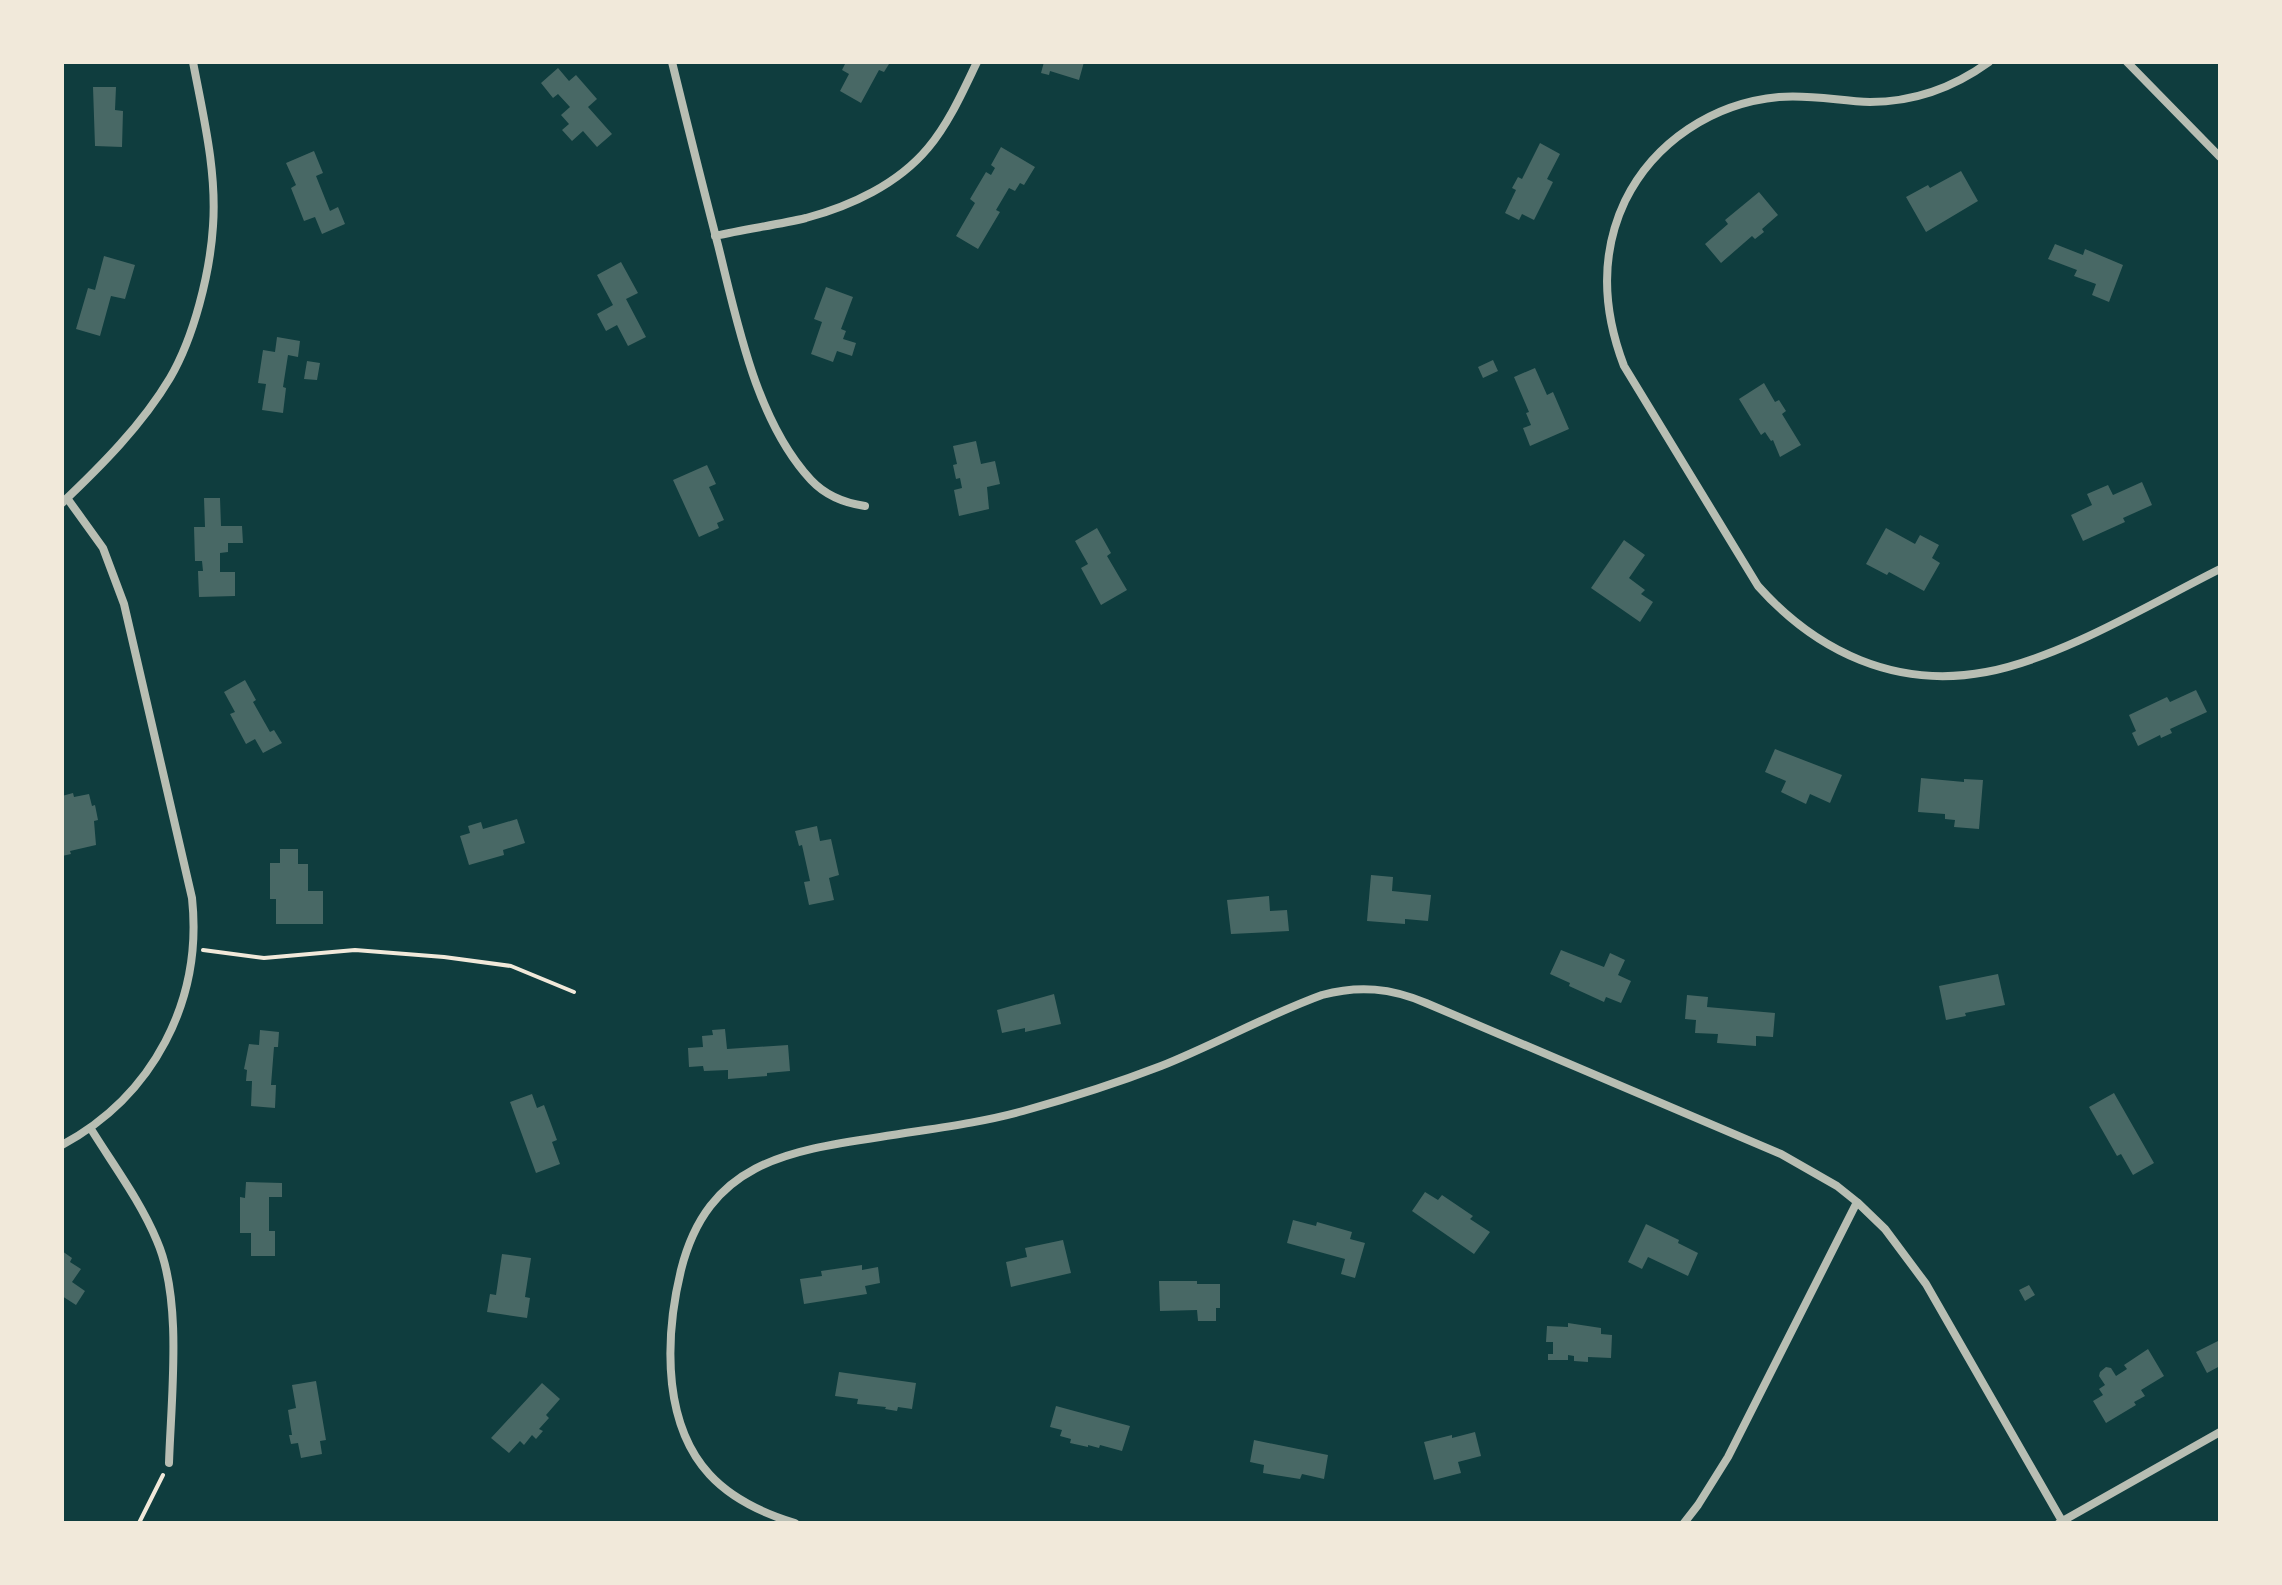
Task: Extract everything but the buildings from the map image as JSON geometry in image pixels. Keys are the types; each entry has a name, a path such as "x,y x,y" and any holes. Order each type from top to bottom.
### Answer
{"street":[{"path":"62,1145 91,1129 128,1095 165,1042 184,999 194,949 192,898 124,604 103,548 65,500 127,436 171,376 187,340 199,300 213,224 212,183 193,62"},
{"path":"672,62 740,336 758,389 790,451 811,480 830,496 865,506"},
{"path":"715,236 806,218 859,200 895,179 928,149 954,109 977,62"},
{"path":"1989,62 1957,82 1916,97 1869,102 1781,96 1750,101 1708,117 1670,142 1648,164 1631,189 1609,246 1607,307 1613,337 1624,366 1758,586 1802,628 1858,660 1921,675 1953,675 2006,667 2081,638 2220,569"},
{"path":"2127,62 2220,157"},
{"path":"795,1523 752,1508 713,1478 694,1457 682,1433 675,1408 672,1316 685,1256 696,1230 713,1204 739,1177 757,1166 807,1148 958,1125 1023,1111 1161,1066 1322,995 1344,989 1386,989 1403,993 1781,1154 1837,1186 1885,1229 1926,1284 2061,1522 2220,1432"},
{"path":"91,1129 145,1215 167,1270 172,1349 169,1463"},
{"path":"1684,1523 1706,1495 1728,1457 1857,1202"}],"path":[{"path":"194,949 264,958 355,950 444,957 511,966 574,992"},
{"path":"139,1523 169,1463"}]}
